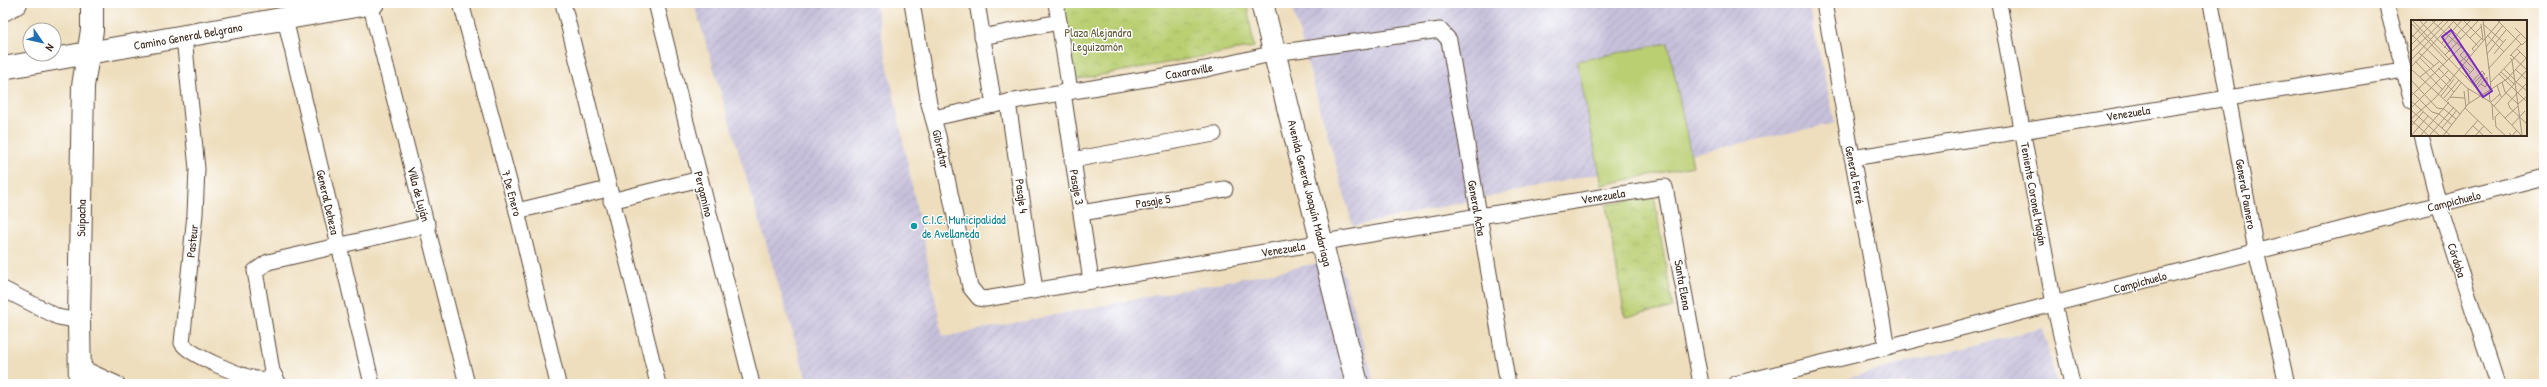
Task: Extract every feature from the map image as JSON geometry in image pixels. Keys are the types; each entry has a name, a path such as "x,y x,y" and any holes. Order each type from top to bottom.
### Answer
{"street":[{"path":"3,10 16,3"},
{"path":"88,53 92,30 92,3"},
{"name":"Camino General Belgrano","path":"3,68 284,19 331,6 371,3"},
{"name":"Villa de Luján","path":"371,3 467,384"},
{"name":"7 De Enero","path":"461,3 517,211 558,384"},
{"path":"564,3 610,195 658,384"},
{"name":"Pergamino","path":"656,3 752,384"},
{"name":"Gibraltar","path":"912,3 928,104 933,118 970,287 974,294"},
{"name":"Pasaje 4","path":"977,3 982,37 1001,103 1035,290"},
{"name":"Pasaje 3","path":"1056,3 1072,160 1091,281"},
{"name":"Avenida General Joaquín Madariaga","path":"1262,3 1357,384"},
{"name":"General Ferré","path":"1824,3 1888,347"},
{"name":"Teniente Coronel Magán","path":"1999,3 2054,304 2072,384"},
{"name":"General Paunero","path":"2211,3 2256,251 2287,384"},
{"path":"2386,3 2411,97"},
{"name":"General Deheza","path":"284,19 372,384"},
{"path":"982,37 1059,22"},
{"name":"Caxaraville","path":"933,118 1001,103 1206,69 1275,53 1431,30 1440,30 1445,34"},
{"name":"General Acha","path":"1445,34 1449,40 1508,384"},
{"name":"Pasteur","path":"184,37 197,169 195,214 182,343 189,351 245,375 256,379 277,381"},
{"name":"Suipacha","path":"80,376 79,321 83,86 88,53"},
{"name":"Venezuela","path":"1852,158 2404,70"},
{"path":"1072,160 1214,134"},
{"name":"Córdoba","path":"2421,136 2439,205 2497,384"},
{"name":"Campichuelo","path":"1735,384 1888,347 2544,178"},
{"path":"517,211 700,179"},
{"name":"Venezuela","path":"974,294 986,299 1478,216 1665,187"},
{"name":"Santa Elena","path":"1665,187 1701,384"},
{"name":"Pasaje 5","path":"1081,213 1225,189"},
{"path":"277,381 256,287 255,271 268,262 428,225"},
{"path":"3,289 58,318 79,321"},
{"path":"80,376 117,384"}],"shaded area":[{"path":"694,3 875,3 943,337 1339,259 1375,384 808,384"},
{"path":"1291,3 1808,3 1835,123 1353,226"},
{"path":"2043,328 2056,384 1824,384"}],"green space":[{"name":"Plaza Alejandra Leguizamón","path":"1056,3 1225,3 1226,8 1247,4 1254,47 1068,81"},
{"path":"1668,43 1693,166 1602,185 1577,61"},
{"path":"1654,196 1673,308 1625,317 1606,205"}],"place":[{"name":"C.I.C. Municipalidad de Avellaneda","path":"914,226"}]}
